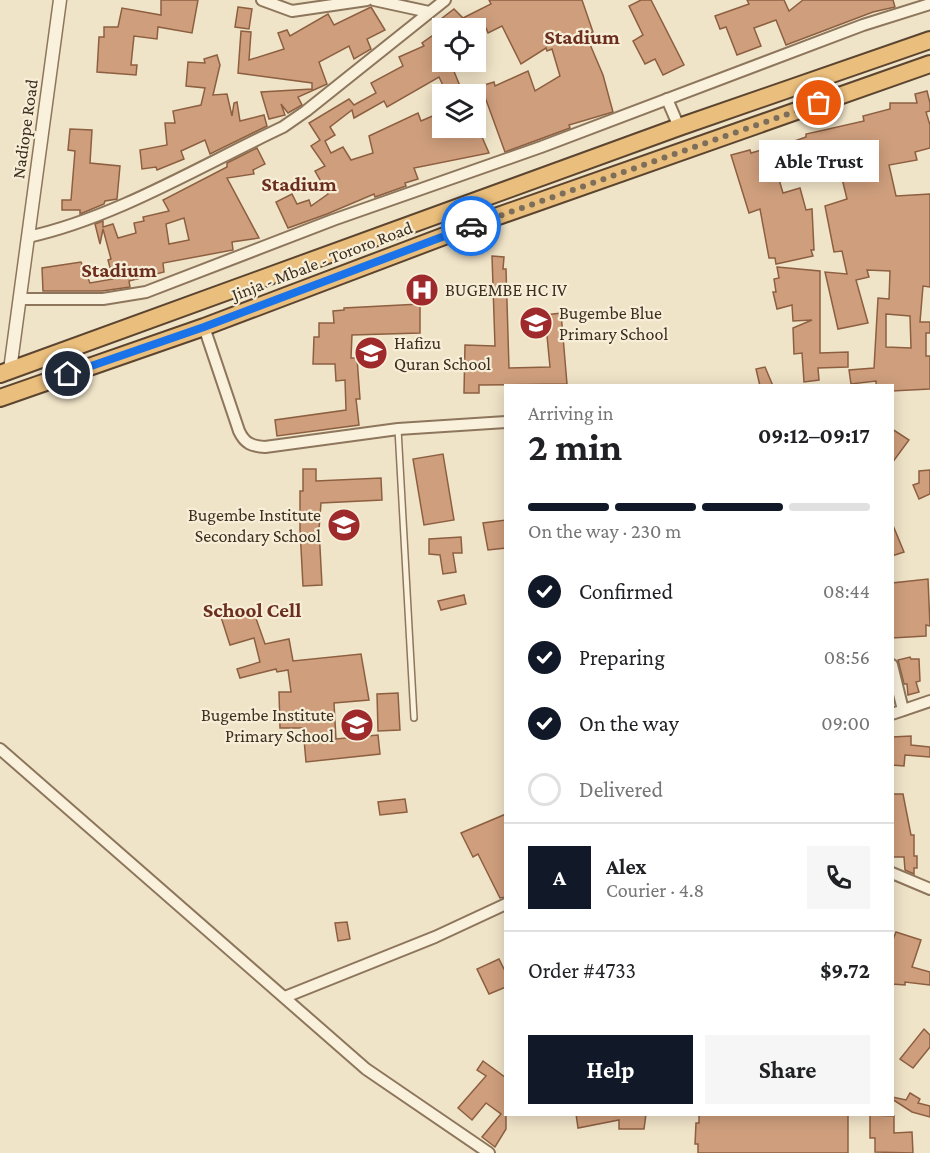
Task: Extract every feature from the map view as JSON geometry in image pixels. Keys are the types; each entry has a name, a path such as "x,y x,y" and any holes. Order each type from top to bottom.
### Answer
{"highway":[{"name":"Jinja - Mbale - Tororo Road","path":"5,372 679,127 930,40"},
{"name":"Jinja - Mbale - Tororo Road","path":"0,398 204,327 484,221 930,64"}],"street":[{"name":"Nadiope Road","path":"5,372 20,299 60,0"},
{"path":"262,0 292,11 367,0"},
{"path":"374,0 429,12"},
{"path":"28,237 65,229 98,216 283,127 445,0"},
{"path":"20,299 103,299 146,292 333,220 541,147 862,25 930,4"},
{"path":"667,99 679,127"},
{"path":"204,327 244,441 254,446 266,447 398,429 504,422"},
{"path":"894,698 895,714 930,701"},
{"path":"0,749 395,1091 489,1153"},
{"path":"894,874 930,890"},
{"path":"285,998 435,938 504,905"}],"lane":[{"path":"398,429 414,718"}],"building":[{"path":"161,0 198,0 192,33 158,27 157,39 134,36 131,65 137,65 136,75 97,72 99,37 104,37 104,27 118,27 122,8 161,15"},
{"path":"489,0 582,0 593,32 586,35 603,75 613,112 569,125 570,128 505,152 486,100 486,84 494,82 495,86 528,71 535,91 560,76 552,49 547,51 546,48 521,64 502,26 488,33 486,18 463,18 491,4"},
{"path":"641,0 651,0 684,65 663,75 655,59 645,64 633,41 643,35 629,6"},
{"path":"747,0 784,0 789,11 803,0 893,0 895,7 873,12 786,45 776,20 754,28 761,46 737,55 726,27 720,29 715,16 749,4"},
{"path":"238,7 252,9 249,29 235,27"},
{"path":"371,7 385,30 367,39 371,49 354,59 349,46 319,62 327,84 298,97 302,105 288,113 281,104 285,115 269,119 261,92 312,89 312,83 238,73 241,31 251,32 249,60 284,49 278,33 287,30 290,36 328,14 334,25"},
{"path":"454,9 463,18 442,18"},
{"path":"432,36 432,72 454,72 459,84 442,84 439,77 387,107 384,101 354,118 352,110 330,127 335,135 325,141 331,153 343,147 351,160 373,153 369,136 418,113 421,121 432,116 432,138 482,138 489,153 414,168 418,179 405,183 406,186 375,197 374,194 288,228 276,202 292,194 297,204 309,200 311,206 328,194 315,171 325,166 311,146 320,140 309,123 349,99 354,105 376,93 371,83 403,66 399,57 424,46 422,43"},
{"path":"217,55 220,65 213,95 227,94 232,116 234,103 237,102 240,121 264,115 267,126 210,154 205,140 181,151 184,159 157,170 156,167 142,169 140,150 167,145 165,123 175,123 173,111 201,105 205,88 186,86 188,62 205,63 204,59"},
{"path":"927,91 930,103 930,111 926,112 930,125 930,148 915,152 917,160 889,165 896,196 930,194 930,287 923,286 920,322 930,322 930,333 926,333 926,356 930,356 930,389 894,391 894,384 876,384 876,381 851,384 849,370 874,368 878,298 889,299 890,271 867,270 869,277 856,280 868,323 838,329 825,272 847,274 842,251 834,252 825,206 847,199 834,146 797,155 799,158 775,166 783,193 800,188 806,210 812,209 814,250 811,250 813,256 776,264 775,258 769,258 760,209 749,213 731,155 750,150 751,153 768,148 769,150 806,137 806,134 864,121 863,116 890,109 890,103 917,103 915,94","holes":["886,314 910,316 911,348 886,347"]},
{"path":"70,129 92,130 90,163 120,166 117,199 105,201 104,204 80,214 80,210 62,210 62,200 71,200 75,151 68,150"},
{"path":"257,148 265,164 253,170 254,174 227,178 259,238 232,242 233,250 163,263 164,272 129,281 130,287 102,291 43,291 42,268 81,262 90,283 113,279 108,260 111,259 103,229 100,244 95,224 103,221 103,227 113,224 118,238 136,233 134,223 144,221 143,217 169,211 163,200 227,167 227,163","holes":["184,218 189,240 169,244 166,224"]},
{"path":"492,256 504,257 503,269 506,269 509,368 550,367 545,315 561,313 567,384 479,385 479,393 464,393 465,345 495,346"},
{"path":"777,267 820,271 820,353 848,352 848,367 818,368 819,380 804,382 802,353 794,354 793,328 812,320 793,321 792,305 777,309 773,292 776,292 774,279 779,278"},
{"path":"420,304 420,333 352,335 351,358 357,358 360,399 356,399 359,425 277,436 275,420 346,410 345,380 336,381 335,364 313,364 314,337 319,337 319,323 334,323 333,311 344,310 344,308"},
{"path":"765,367 772,384 760,384 756,369"},
{"path":"894,430 909,440 894,460"},
{"path":"443,454 454,520 424,525 413,459"},
{"path":"303,469 316,469 316,481 381,478 382,500 321,503 319,529 322,585 303,586 300,491 303,491"},
{"path":"930,470 930,494 919,499 913,485 919,483 919,471"},
{"path":"504,520 504,548 488,550 483,523"},
{"path":"894,528 904,552 894,555"},
{"path":"461,537 462,553 453,553 456,572 443,574 440,555 429,554 429,539"},
{"path":"928,579 930,626 926,625 926,636 894,638 894,583"},
{"path":"464,595 466,604 441,610 438,601"},
{"path":"252,607 265,644 289,639 293,661 361,654 369,700 334,703 336,739 378,735 380,754 306,762 303,728 280,728 279,692 291,692 288,670 277,672 276,669 240,678 237,669 260,662 254,638 230,645 221,617"},
{"path":"910,657 919,659 920,681 916,682 919,692 908,695 907,684 904,684 898,660"},
{"path":"398,693 400,730 378,731 377,694"},
{"path":"911,736 911,745 930,747 930,757 905,755 904,766 894,765 894,737"},
{"path":"894,794 903,794 911,835 914,835 914,856 917,856 917,868 914,868 914,874 905,870 904,857 894,857"},
{"path":"405,799 407,812 380,815 378,802"},
{"path":"504,815 504,897 500,898 478,854 473,857 461,833"},
{"path":"347,922 350,939 338,941 335,923"},
{"path":"896,932 921,940 912,967 930,972 930,985 905,982 905,985 894,984 894,937"},
{"path":"499,959 504,969 504,988 489,994 477,969"},
{"path":"924,1029 930,1035 930,1047 913,1068 900,1059"},
{"path":"483,1061 504,1077 506,1129 495,1147 482,1137 501,1114 486,1103 472,1120 458,1108 486,1076 477,1070"},
{"path":"910,1093 920,1099 918,1103 930,1106 930,1117 912,1112 894,1100 894,1097 906,1100"},
{"path":"576,1116 646,1116 644,1129 619,1129 619,1120 578,1128"},
{"path":"699,1116 848,1116 848,1153 698,1153 698,1144 695,1144 696,1123 699,1123"},
{"path":"870,1116 894,1116 894,1133 912,1132 913,1153 875,1152 875,1138 870,1138"}],"way so far":[{"path":"471,226 819,103"}],"place":[{"name":"Able Trust","path":"819,103"},
{"name":"BUGEMBE HC IV","path":"422,290"},
{"name":"Bugembe Blue Primary School","path":"536,323"},
{"name":"Hafizu Quran School","path":"371,353"},
{"name":"Bugembe Institute Secondary School","path":"344,525"},
{"name":"Bugembe Institute Primary School","path":"357,725"}],"district":[{"name":"Stadium","path":"582,37"},
{"name":"Stadium","path":"299,184"},
{"name":"Stadium","path":"119,270"},
{"name":"School Cell","path":"252,610"}],"route":[{"path":"68,374 204,327 471,226"}]}
